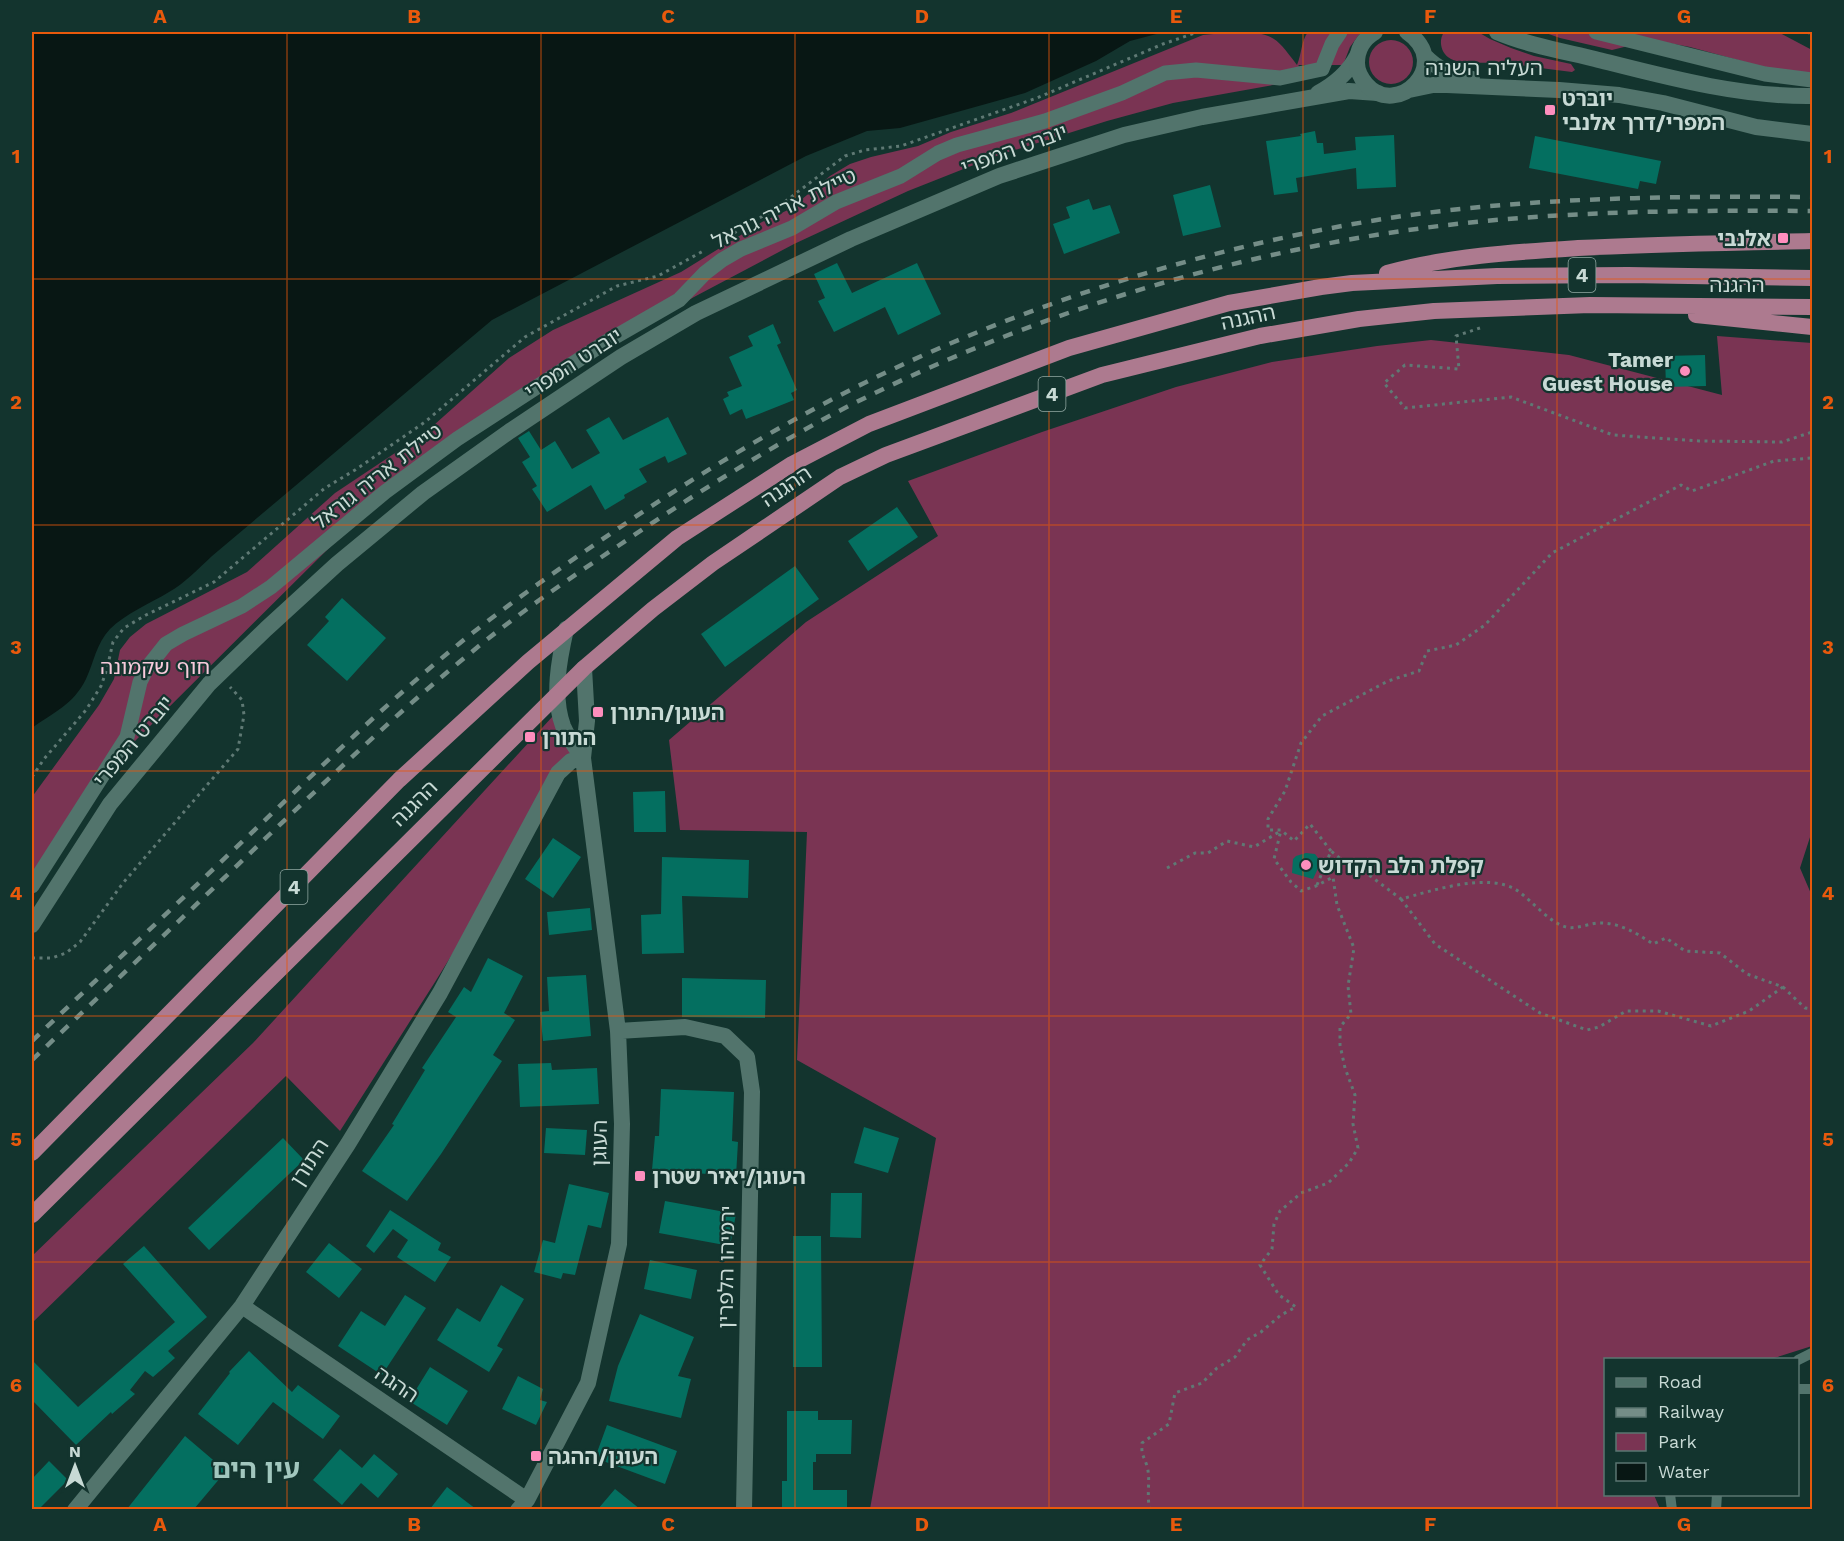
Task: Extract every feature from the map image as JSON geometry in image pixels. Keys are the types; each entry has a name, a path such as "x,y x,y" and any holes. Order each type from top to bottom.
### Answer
{"highway":[{"path":"1352,283 1394,271 1444,262 1540,250 1812,241"},
{"name":"ההגנה","path":"32,1153 399,780 566,629 677,538 792,464 869,424 1069,348 1229,303 1352,283 1509,276 1812,278"},
{"path":"1590,305 1812,327"},
{"name":"ההגנה","path":"32,1215 584,668 652,609 713,563 840,477 886,455 1102,375 1260,336 1359,319 1434,311 1590,305 1812,307"}],"street":[{"name":"טיילת אריה גוראל","path":"32,886 127,737 140,682 147,668 166,644 242,606 271,587 385,492 457,439 606,342 679,300 705,273 722,260 741,249 792,228 836,202 901,177 938,153 1046,121 1122,93 1165,73 1196,70 1280,78 1322,69 1332,44 1341,32"},
{"name":"יוברט המפרי","path":"1310,97 1334,84 1350,69 1360,45 1375,32"},
{"name":"העליה השניה","path":"1407,32 1425,45 1433,65 1456,76 1559,90"},
{"path":"1497,32 1526,44 1705,85 1812,96"},
{"path":"1519,32 1559,50"},
{"path":"1596,32 1765,74 1812,80"},
{"path":"1409,90 1423,74 1425,45"},
{"path":"1357,56 1357,67 1361,78 1368,87 1378,93"},
{"name":"העליה השניה","path":"1378,93 1399,94 1433,85 1447,85 1619,95 1756,127 1812,134"},
{"name":"יוברט המפרי","path":"32,925 110,804 217,677 266,628 328,572 423,493 510,431 621,357 696,313 851,238 999,176 1124,135 1202,117 1349,91 1378,93"},
{"name":"העוגן","path":"566,629 558,692 564,727 583,758"},
{"name":"העוגן","path":"522,1505 588,1383 619,1244 622,1124 618,1031 583,758 587,721 584,668"},
{"name":"התורן","path":"75,1509 242,1306 348,1144 440,993 558,773 571,761 583,758"},
{"name":"ירמיהו הלפרין","path":"618,1031 686,1027 725,1036 747,1057 752,1092 744,1509"},
{"name":"ההגה","path":"242,1306 522,1505"}],"path":[{"path":"1807,32 1812,34"},
{"path":"1487,325 1456,336 1459,369 1405,365 1384,383 1405,408 1511,397 1613,435 1700,441 1782,442 1812,432"},
{"path":"1783,987 1749,1011 1712,1026 1658,1011 1626,1011 1587,1030 1540,1013 1435,944 1401,899 1361,869 1343,861 1331,851 1310,824 1294,841 1281,831 1268,830 1268,819 1285,791 1301,743 1322,716 1388,681 1419,671 1427,651 1456,645 1485,625 1552,553 1681,485 1692,491 1774,461 1812,458"},
{"path":"32,958 52,958 66,953 80,942 123,883 238,749 244,715 242,700 217,677"},
{"path":"1167,868 1196,853 1208,853 1227,841 1254,847 1281,831"},
{"path":"1150,1509 1147,1499 1147,1466 1141,1454 1142,1443 1169,1424 1175,1394 1202,1383 1217,1368 1235,1357 1247,1340 1296,1307 1279,1295 1260,1265 1272,1249 1274,1224 1280,1211 1301,1193 1328,1183 1349,1163 1358,1148 1353,1124 1356,1095 1344,1068 1340,1045 1340,1027 1350,1014 1348,986 1354,948 1337,905 1333,877 1301,891 1291,882 1274,859 1281,831"},
{"path":"1316,886 1331,851"},
{"path":"1401,899 1446,887 1486,882 1515,889 1566,927 1603,923 1633,930 1653,944 1666,938 1685,951 1720,953 1747,974 1783,987 1805,1008 1812,1009"}],"green space":[{"name":"חוף שקמונה","path":"1234,32 1257,33 1271,37 1283,47 1297,65 1308,32 1361,32 1350,47 1343,65 1298,65 1312,78 1173,103 1107,121 999,155 908,191 794,244 694,297 597,353 497,418 403,485 331,546 133,743 64,842 32,893 32,797 99,705 114,679 120,650 130,637 146,624 247,572 335,493 425,433 509,358 553,330 681,272 762,222 790,209 830,176 850,164 918,146 951,132 1011,113 1203,35"},
{"path":"1444,32 1478,32 1534,56 1571,64 1575,70 1572,72 1513,64 1456,61 1443,51 1441,39"},
{"path":"1543,32 1778,32 1812,50 1812,78 1804,78 1690,47 1652,40 1612,50"},
{"path":"1391,40 1399,41 1407,46 1412,54 1412,70 1407,78 1399,83 1391,84 1383,83 1375,78 1370,70 1369,62 1370,54 1375,46 1383,41"},
{"path":"1717,336 1812,343 1812,831 1800,868 1812,896 1812,1346 1774,1358 1604,1358 1604,1496 1654,1496 1660,1509 870,1509 936,1138 797,1060 807,832 680,830 669,740 806,622 938,536 908,481 1042,432 1176,387 1272,362 1431,340 1569,355 1722,395"},
{"path":"553,716 576,755 340,1131 286,1076 32,1323 32,1256 253,1043"}],"water":[{"path":"32,32 1164,32 1130,41 1096,61 1025,93 900,128 867,131 806,156 492,320 186,580 110,629 101,641 81,688 62,707 32,728"}],"building":[{"path":"1315,131 1317,143 1323,143 1324,154 1356,150 1355,137 1394,135 1396,187 1357,189 1356,168 1296,178 1298,192 1274,195 1266,141 1301,136 1300,134"},
{"path":"1535,136 1661,161 1656,184 1640,181 1638,189 1529,168"},
{"path":"1210,185 1221,227 1183,236 1173,195"},
{"path":"1089,199 1093,210 1110,205 1120,233 1064,254 1053,224 1070,218 1066,207"},
{"path":"837,263 852,293 917,263 941,314 898,335 885,307 834,332 818,301 825,298 814,274"},
{"path":"773,324 781,343 777,345 797,390 791,393 794,400 746,419 742,409 730,415 723,399 729,396 727,392 742,386 729,357 753,346 748,336"},
{"path":"1705,355 1706,386 1666,387 1665,356"},
{"path":"609,417 623,440 668,417 687,454 668,463 665,456 639,469 647,482 624,495 625,498 605,510 591,485 547,512 532,489 537,486 522,462 530,457 518,438 529,431 541,450 555,441 572,469 600,453 586,430"},
{"path":"897,507 918,537 868,571 848,541"},
{"path":"795,566 819,599 725,667 701,634"},
{"path":"342,598 386,638 347,681 307,645 329,621 325,617"},
{"path":"665,791 666,832 634,832 633,792"},
{"path":"553,838 581,857 553,898 525,879"},
{"name":"קפלת הלב הקדוש","path":"1306,853 1315,854 1321,862 1313,879 1292,873 1293,859"},
{"path":"662,857 749,860 748,898 682,896 684,953 642,954 641,915 661,914"},
{"path":"590,908 592,930 549,935 547,912"},
{"path":"488,958 523,976 504,1013 515,1020 493,1055 502,1061 407,1201 362,1171 394,1125 392,1124 425,1070 422,1068 456,1017 448,1012 464,987 471,992"},
{"path":"586,975 591,1036 543,1041 540,1012 549,1011 547,977"},
{"path":"682,978 766,980 765,1018 682,1017"},
{"path":"551,1063 552,1070 597,1068 599,1104 520,1107 518,1064"},
{"path":"661,1089 734,1092 732,1141 738,1142 736,1176 652,1170 655,1136 659,1136"},
{"path":"864,1127 899,1138 888,1173 854,1163"},
{"path":"546,1128 587,1130 585,1155 544,1153"},
{"path":"283,1138 304,1160 209,1250 188,1228"},
{"path":"569,1184 609,1193 601,1228 588,1225 575,1275 563,1273 561,1279 534,1272 543,1240 555,1243"},
{"path":"831,1193 862,1193 861,1238 830,1237"},
{"path":"665,1201 736,1214 730,1246 659,1233"},
{"path":"390,1210 441,1243 438,1250 451,1257 435,1282 397,1257 408,1240 393,1229 374,1253 366,1246"},
{"path":"793,1236 821,1236 822,1367 793,1367"},
{"path":"329,1243 362,1269 339,1298 306,1272"},
{"path":"144,1246 207,1317 168,1351 175,1358 153,1377 145,1371 130,1390 135,1394 112,1414 111,1412 76,1445 32,1400 32,1360 78,1407 175,1322 123,1264"},
{"path":"650,1260 697,1270 691,1299 644,1289"},
{"path":"501,1285 524,1299 497,1346 503,1349 489,1372 437,1340 457,1308 480,1322"},
{"path":"405,1295 426,1308 382,1375 338,1346 361,1311 385,1326"},
{"path":"640,1314 694,1337 678,1376 691,1379 681,1418 609,1401 618,1366"},
{"path":"249,1351 292,1392 298,1385 340,1416 323,1439 273,1402 238,1445 198,1414 229,1372"},
{"path":"430,1367 468,1391 447,1425 409,1401"},
{"path":"518,1376 543,1389 540,1400 547,1402 536,1425 502,1409"},
{"path":"787,1411 818,1411 818,1420 852,1420 851,1454 816,1454 816,1462 813,1462 813,1490 847,1490 847,1509 782,1509 782,1481 787,1481"},
{"path":"607,1425 677,1451 665,1484 595,1458"},
{"path":"185,1436 226,1471 194,1509 127,1509"},
{"path":"340,1449 362,1468 374,1454 398,1474 378,1498 361,1483 342,1505 313,1480"},
{"path":"49,1461 68,1480 39,1509 32,1509 32,1479"},
{"path":"447,1487 476,1509 430,1509"},
{"path":"615,1489 640,1509 598,1509"}],"railway":[{"path":"32,1041 360,731 434,664 478,629 572,560 690,481 801,416 895,368 1035,310 1108,285 1182,263 1330,228 1403,216 1556,201 1812,197"},
{"path":"32,1060 368,743 442,676 486,640 561,585 698,493 809,427 903,380 972,350 1112,298 1257,258 1329,243 1453,224 1504,219 1607,213 1812,211"}],"place":[{"name":"יוברט המפרי/דרך אלנבי","path":"1550,110"},
{"name":"אלנבי","path":"1783,238"},
{"name":"Tamer Guest House","path":"1685,371"},
{"name":"העוגן/התורן","path":"598,712"},
{"name":"התורן","path":"530,737"},
{"name":"קפלת הלב הקדוש","path":"1306,865"},
{"name":"העוגן/יאיר שטרן","path":"640,1176"},
{"name":"העוגן/ההגה","path":"536,1456"}],"district":[{"name":"עין הים","path":"256,1469"}]}
